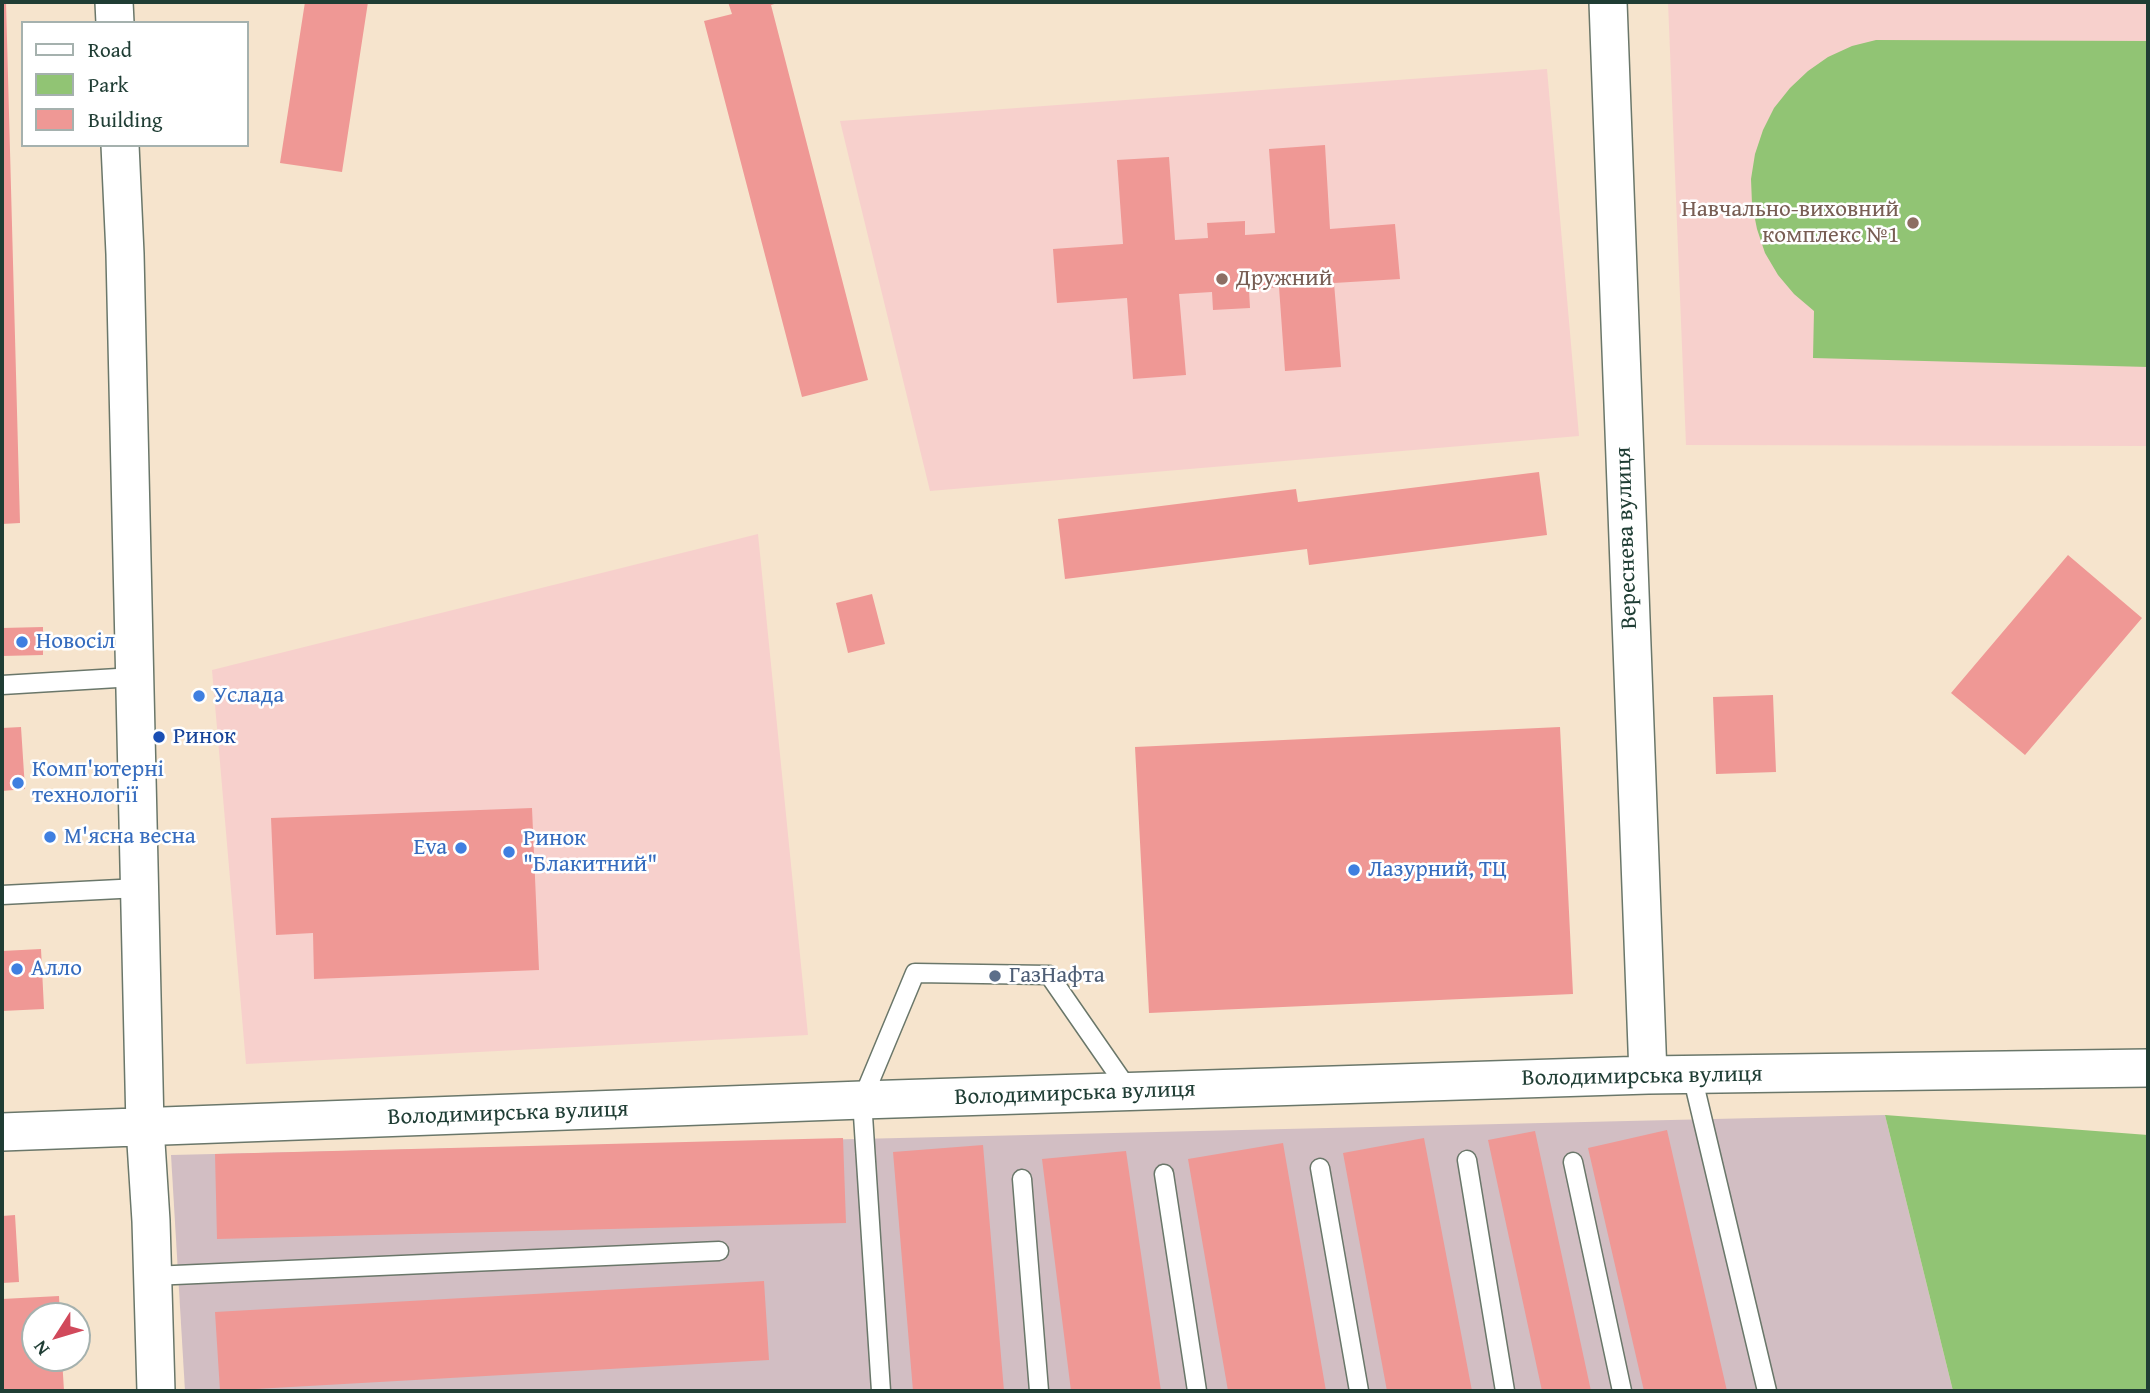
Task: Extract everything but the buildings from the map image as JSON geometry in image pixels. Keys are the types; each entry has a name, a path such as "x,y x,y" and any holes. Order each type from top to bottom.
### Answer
{"street":[{"path":"114,2 115,21"},
{"name":"Вереснева вулиця","path":"1608,2 1648,1075"},
{"path":"120,147 125,254 145,1127 156,1391"},
{"name":"Володимирська вулиця","path":"2,1132 862,1100 1648,1075 2148,1068"}],"lane":[{"path":"2,685 134,677"},
{"path":"2,895 139,888"},
{"path":"881,1391 862,1100 915,973 1049,975 1130,1092"},
{"path":"1692,1075 1767,1391"},
{"path":"1467,1160 1505,1391"},
{"path":"1573,1162 1622,1391"},
{"path":"1320,1168 1359,1391"},
{"path":"1164,1174 1197,1391"},
{"path":"1022,1179 1039,1391"},
{"path":"152,1276 719,1251"}],"shaded area":[{"name":"Навчально-виховний комплекс №1","path":"1668,2 2148,2 2148,446 1686,445"},
{"name":"Дружний","path":"1547,69 1579,436 930,491 840,121"},
{"name":"Ринок \"Блакитний\"","path":"758,534 808,1035 246,1064 212,670"},
{"path":"1885,1115 1953,1391 185,1391 171,1155"}],"green space":[{"path":"1876,40 2148,41 2148,367 1813,358 1814,311 1794,294 1778,275 1765,253 1757,229 1751,179 1755,154 1774,108 1808,71 1828,57 1852,46"},
{"path":"1885,1115 2148,1135 2148,1391 1953,1391"}],"place":[{"name":"Навчально-виховний комплекс №1","path":"1913,223"},
{"name":"Дружний","path":"1222,279"},
{"name":"Новосіл","path":"22,642"},
{"name":"Услада","path":"199,696"},
{"name":"Ринок","path":"159,737"},
{"name":"Комп'ютерні технології","path":"18,783"},
{"name":"М'ясна весна","path":"50,837"},
{"name":"Eva","path":"461,848"},
{"name":"Ринок \"Блакитний\"","path":"509,852"},
{"name":"Лазурний, ТЦ","path":"1354,870"},
{"name":"Алло","path":"17,969"},
{"name":"ГазНафта","path":"995,976"}]}
